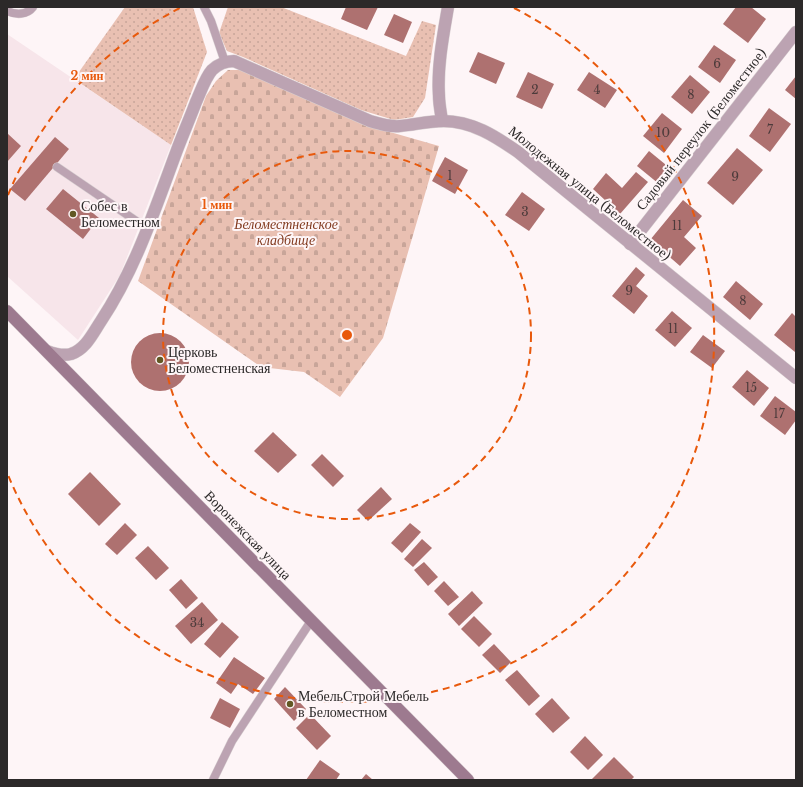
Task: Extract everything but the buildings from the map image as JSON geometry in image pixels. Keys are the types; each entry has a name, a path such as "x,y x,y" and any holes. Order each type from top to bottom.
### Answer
{"street":[{"path":"442,121 439,96 439,74 448,7"},
{"name":"Садовый переулок (Беломестное)","path":"630,244 796,32"},
{"name":"Молодежная улица (Беломестное)","path":"225,62 240,62 363,118 384,125 399,126 442,121 458,122 472,125 496,136 518,152 796,378"},
{"path":"48,351 58,355 70,354 80,349 91,337 106,314 136,258 202,88 212,70 225,62"},
{"name":"Воронежская улица","path":"7,311 468,780"}],"lane":[{"path":"7,12 14,14 23,13 31,10 33,7"},
{"path":"204,7 225,62"},
{"path":"58,167 148,229"},
{"path":"214,780 232,741 311,621"}],"shaded area":[{"path":"7,34 171,145 120,275 78,340 7,276"}],"green space":[{"path":"125,7 193,7 207,52 171,145 74,79"},
{"path":"228,7 281,7 406,56 422,21 436,25 425,98 413,117 394,120 361,110 227,51 219,33"},
{"name":"Беломестненское кладбище","path":"228,70 246,70 369,126 439,146 383,338 340,397 304,372 261,367 138,281 206,96 216,81"}],"place":[{"name":"Собес в Беломестном","path":"73,214"},
{"name":"Церковь Беломестненская","path":"160,360"},
{"name":"МебельСтрой Мебель в Беломестном","path":"290,704"}]}
